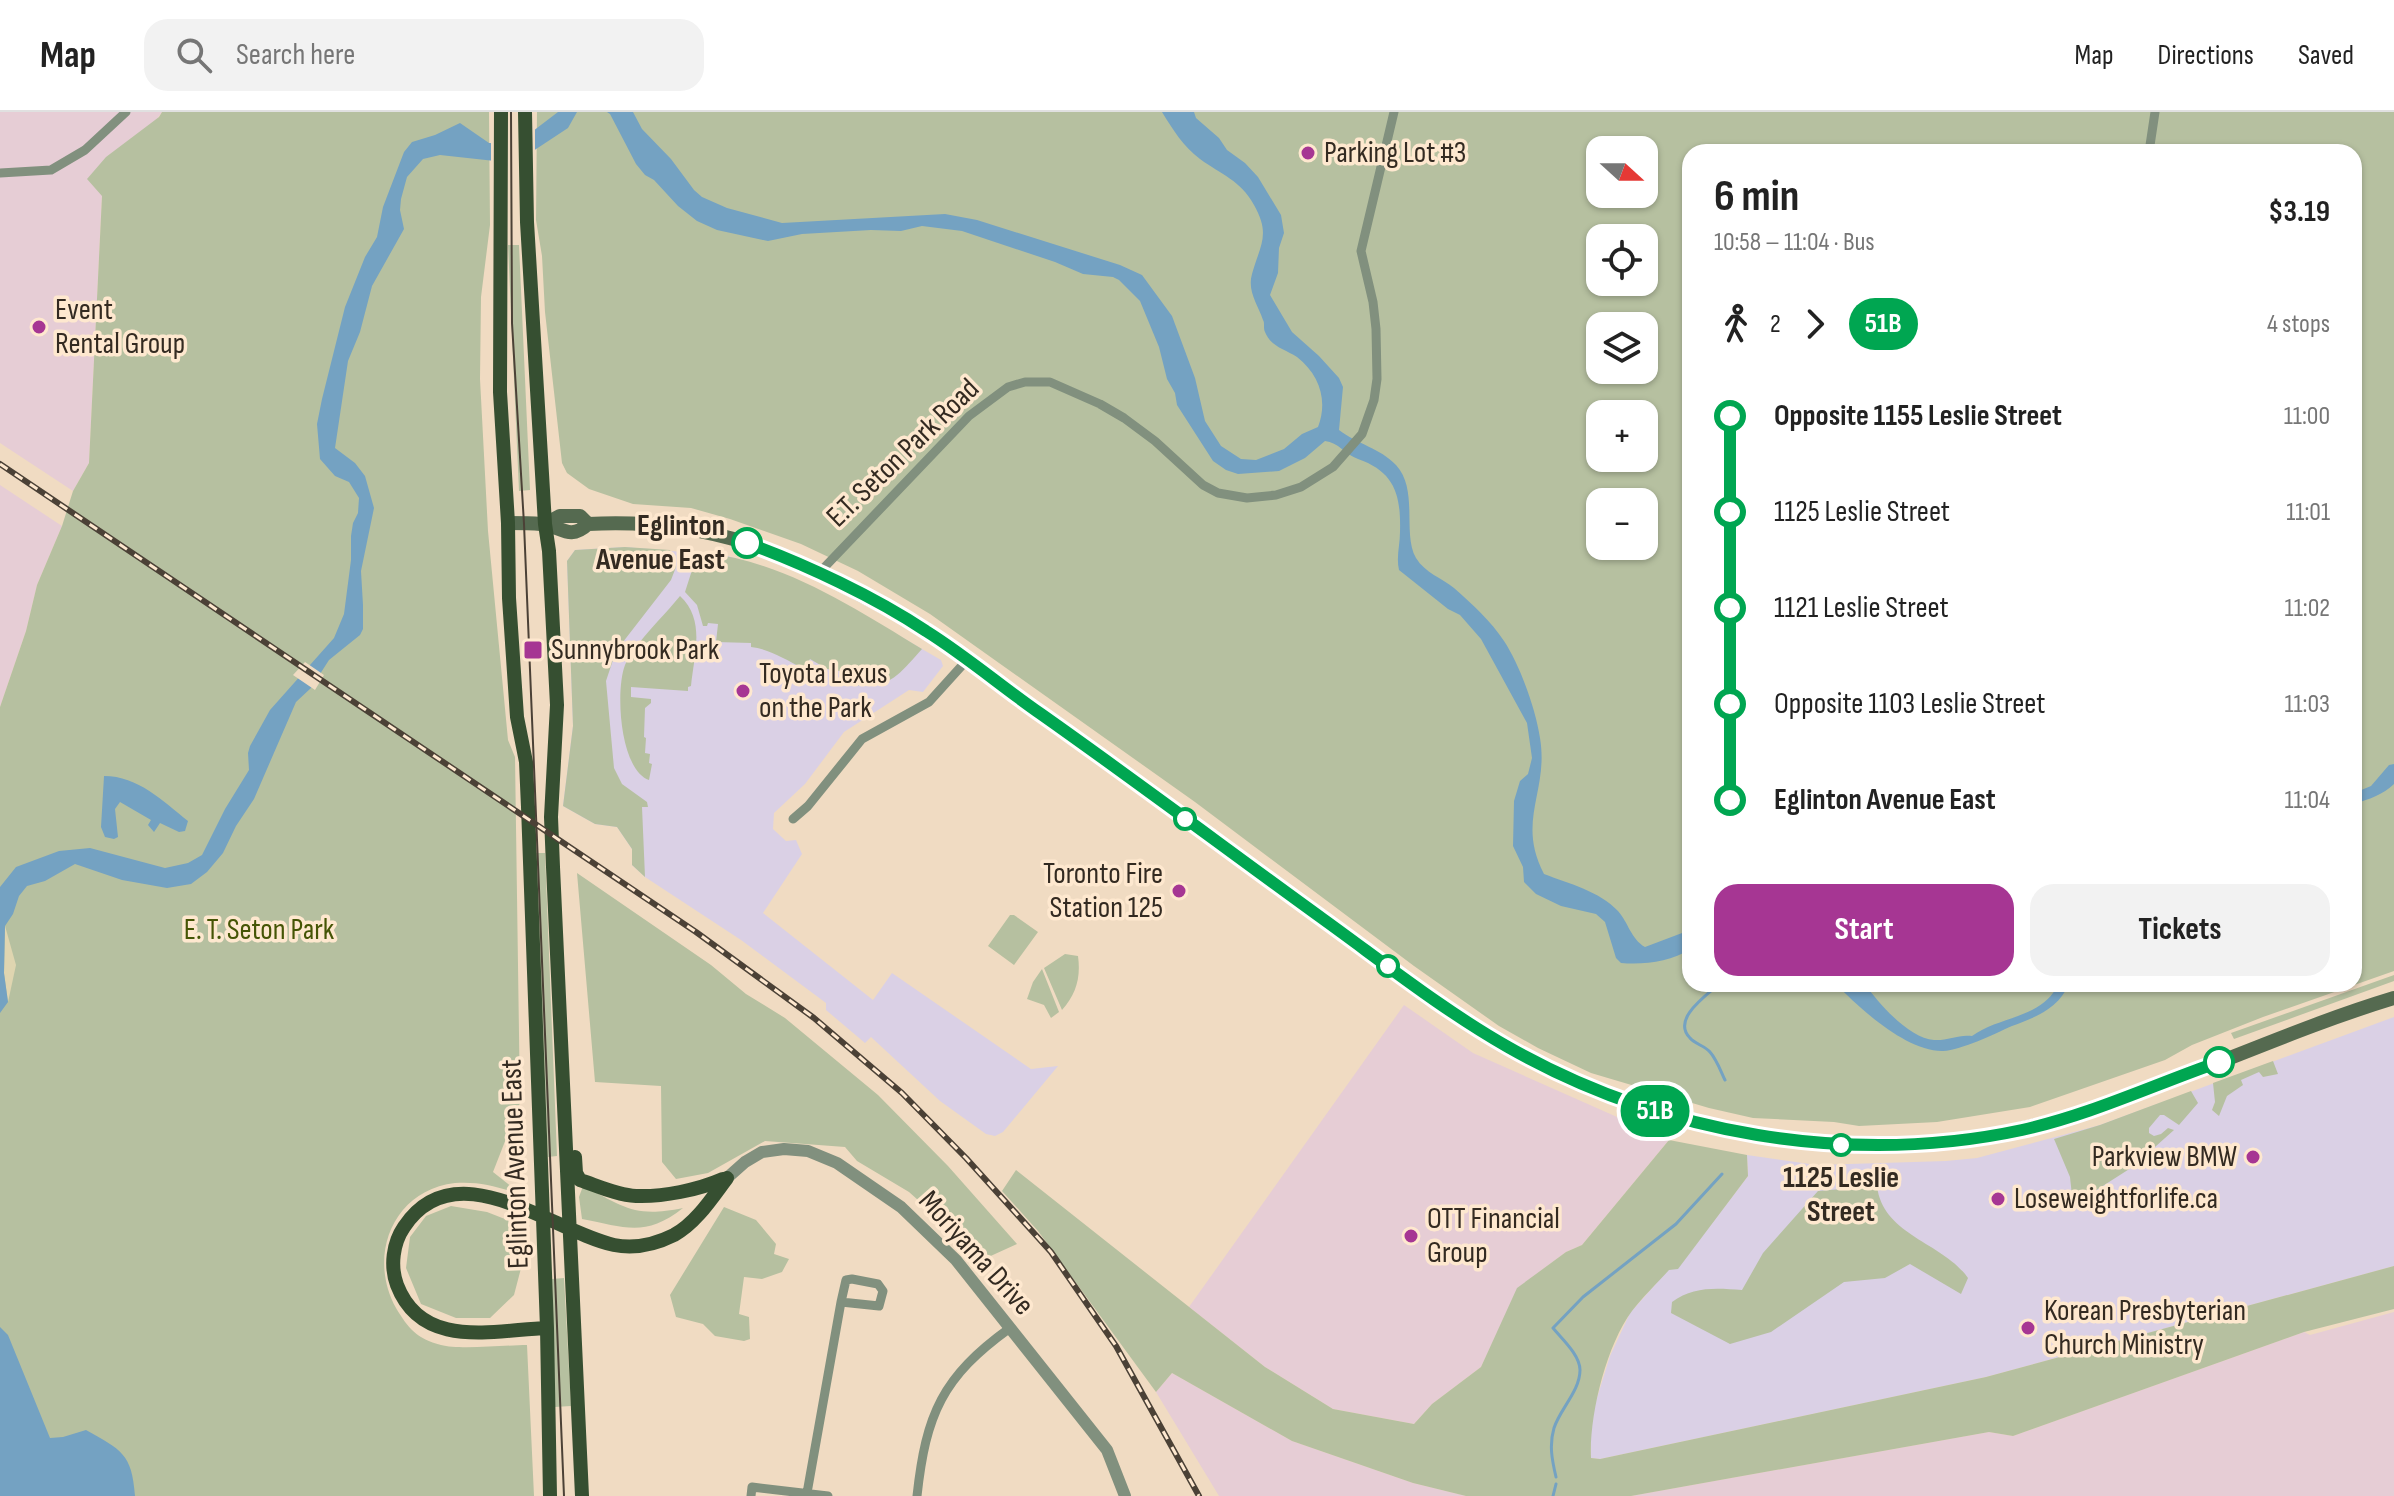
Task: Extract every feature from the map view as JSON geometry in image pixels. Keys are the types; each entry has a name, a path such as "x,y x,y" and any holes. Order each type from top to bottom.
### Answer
{"main road":[{"name":"Eglinton Avenue East","path":"501,112 500,392 516,702 527,777 550,1496"},
{"name":"Eglinton Avenue East","path":"525,112 527,222 557,705 551,817 582,1496"},
{"path":"508,523 545,524 560,516 580,516 588,524 623,522 690,529 750,543 818,574 925,630 1094,750 1442,1007 1510,1048 1643,1108 1742,1133 1847,1145 1890,1146 2021,1130 2112,1104 2394,998"},
{"path":"561,1037 569,1085 576,1173 580,1180 636,1196 707,1186 727,1178"},
{"path":"547,1328 452,1331 426,1322 414,1313 401,1295 395,1279 395,1249 404,1226 425,1204 451,1194 465,1194 505,1201 616,1246 649,1244 677,1233 687,1225 727,1178"}],"street":[{"path":"0,173 51,170 85,150 126,112"},
{"name":"E.T. Seton Park Road","path":"818,574 969,416 1002,390 1019,383 1050,382 1100,404 1144,432 1203,485 1231,496 1255,498 1289,491 1327,471 1347,454 1372,410 1377,379 1373,302 1361,251 1394,112"},
{"path":"2150,144 2155,112"},
{"path":"793,819 808,806 862,739 929,702 967,660"},
{"name":"Moriyama Drive","path":"727,1178 745,1162 773,1150 794,1149 823,1155 901,1207 934,1237 1107,1450 1125,1496"},
{"path":"807,1493 841,1302 846,1280 878,1284 883,1291 879,1306 841,1302"},
{"path":"917,1496 928,1427 940,1397 963,1366 1010,1328"},
{"path":"751,1492 828,1496"}],"shaded area":[{"path":"0,112 162,112 102,195 89,463 73,491 0,443"},
{"path":"0,485 62,526 37,585 26,631 0,707"},
{"path":"625,547 728,556 765,567 834,598 941,660 943,666 923,692 909,690 844,732 805,784 774,813 773,829 786,841 796,840 802,854 763,913 873,1000 892,973 1031,1069 1058,1066 1003,1132 995,1136 986,1134 940,1101 871,1037 865,1043 826,1010 826,1003 741,940 645,877 632,865 632,849 617,827 595,824 563,806 573,726 567,561 575,550"},
{"path":"1404,1005 1473,1053 1669,1140 1582,1245 1566,1252 1518,1288 1481,1367 1432,1404 1414,1424 1333,1409 1265,1367 1189,1307"},
{"path":"2394,1017 2394,1266 1986,1377 1600,1459 1591,1458 1591,1417 1610,1356 1630,1313 1669,1269 1678,1268 1748,1176 1747,1155 1817,1165 1977,1158 2100,1125"},
{"path":"2394,1312 2394,1496 1631,1496 1989,1432 2013,1436 2304,1332 2310,1335"},
{"path":"1172,1373 1292,1441 1413,1483 1466,1496 1219,1496 1156,1392"}],"green space":[{"name":"E. T. Seton Park","path":"162,112 489,112 490,225 481,297 480,379 488,531 508,740 515,757 520,1103 493,1172 513,1188 526,1193 527,1197 474,1183 433,1188 401,1212 391,1229 384,1268 396,1308 409,1327 426,1340 459,1347 527,1345 534,1496 0,1496 0,707 26,631 37,585 73,491 89,463 102,196 87,179 106,157"},
{"path":"537,112 2394,112 2394,971 2362,982 2362,144 1682,144 1682,992 2334,992 2192,1045 2165,1060 2030,1107 1937,1122 1859,1126 1753,1118 1591,1073 1499,1026 1195,802 930,614 858,571 801,544 730,519 691,508 633,504 589,489 567,473 562,463 542,256 536,220"},
{"path":"508,245 519,245 530,490 519,491"},
{"path":"625,547 670,550 676,567 671,580 616,651 606,681 614,768 622,784 647,802 648,807 642,807 645,877 632,865 632,849 617,827 595,824 563,806 573,726 567,561 575,550"},
{"path":"706,553 764,566 819,589 922,649 894,678 868,686 856,685 858,674 827,669 810,659 804,669 771,652 751,647 751,643 716,642 718,624 703,626 697,605 685,592 693,567"},
{"path":"680,596 688,605 696,627 691,686 688,691 631,687 631,697 651,699 645,708 644,737 645,753 650,754 649,763 652,764 649,780 639,773 626,746 622,728 622,677 625,665 636,648"},
{"path":"536,853 545,853 557,1156 548,1157"},
{"path":"577,873 711,965 746,994 785,1018 878,1095 948,1166 1017,1244 984,1259 909,1192 857,1161 845,1147 765,1141 708,1173 676,1179 662,1162 661,1086 595,1082"},
{"path":"1010,915 1038,932 1014,965 988,946"},
{"path":"1065,954 1078,956 1079,971 1074,992 1062,1010 1044,968"},
{"path":"1042,969 1059,1012 1051,1018 1044,1005 1027,999"},
{"path":"2394,975 2394,981 2234,1039 2231,1033 2346,992 2362,992 2362,986"},
{"path":"2273,1061 2278,1074 2263,1077 2259,1072 2241,1080 2243,1085 2227,1096 2219,1116 2212,1110 2215,1102 2213,1083"},
{"path":"2191,1091 2198,1103 2179,1125 2160,1115 2149,1128 2149,1133 2154,1136 2168,1128 2174,1130 2145,1159 2073,1205 2070,1177 2054,1139"},
{"path":"1669,1140 1747,1155 1748,1176 1678,1269 1669,1270 1636,1306 1623,1326 1607,1362 1596,1402 1591,1458 1600,1459 1986,1377 2394,1266 2394,1309 2304,1332 2013,1436 1989,1432 1631,1496 1466,1496 1413,1483 1292,1441 1172,1373 1156,1392 1038,1231 1002,1191 1016,1170 1265,1367 1333,1409 1414,1424 1432,1404 1481,1367 1517,1288 1566,1252 1582,1245"},
{"path":"583,1186 630,1209 653,1212 683,1208 646,1227 623,1227 582,1219 579,1197"},
{"path":"1877,1186 1890,1216 1902,1228 1944,1255 1968,1278 1961,1294 1910,1264 1885,1278 1844,1282 1771,1332 1730,1344 1671,1313 1672,1302 1688,1293 1714,1289 1742,1290 1763,1253 1818,1191"},
{"path":"451,1206 487,1212 520,1225 525,1253 514,1295 490,1318 456,1318 421,1304 406,1268 410,1237 426,1216"},
{"path":"724,1207 756,1220 776,1244 774,1254 789,1259 782,1272 762,1279 744,1277 739,1314 749,1317 750,1339 744,1341 715,1336 703,1324 676,1317 670,1295"},
{"path":"564,1278 571,1406 555,1407 552,1279"}],"sand":[{"path":"5,926 16,965 8,1002 4,973"}],"water":[{"path":"558,112 577,112 568,128 524,157 504,162 440,155 423,159 407,177 400,210 404,229 372,286 360,332 348,361 335,448 355,463 365,476 374,508 361,571 363,629 360,635 329,660 311,688 296,702 254,799 223,853 207,872 191,884 167,888 122,880 75,864 45,881 27,886 5,926 4,973 8,1002 0,1013 0,887 16,867 59,851 90,848 165,868 188,863 202,855 249,770 250,746 270,710 334,638 344,614 351,536 359,498 349,482 335,476 320,459 317,424 345,307 365,257 377,237 383,207 404,152 412,142 460,123 489,143 516,144"},
{"path":"607,112 633,112 642,129 671,159 694,190 727,208 782,223 945,214 977,220 1120,265 1142,275 1172,316 1195,378 1205,421 1221,446 1241,459 1256,460 1284,449 1302,434 1318,427 1322,398 1316,380 1305,364 1275,344 1264,330 1264,321 1251,286 1263,232 1254,205 1237,184 1188,149 1162,112 1194,112 1196,118 1219,138 1227,150 1258,177 1281,215 1284,233 1279,248 1278,273 1270,295 1292,332 1339,378 1343,387 1339,430 1383,454 1396,465 1407,487 1410,537 1416,558 1424,568 1454,588 1481,613 1499,634 1516,662 1531,701 1540,738 1542,757 1533,838 1544,874 1602,898 1621,915 1636,940 1645,947 1682,933 1682,953 1657,962 1621,963 1616,958 1605,922 1596,914 1561,906 1536,894 1524,882 1523,867 1513,846 1514,801 1520,781 1528,774 1532,758 1527,723 1481,639 1460,615 1399,570 1397,496 1388,478 1380,471 1325,441 1305,458 1279,471 1238,474 1226,470 1213,461 1177,405 1159,347 1140,301 1119,280 1083,274 962,231 922,226 901,231 802,234 768,241 717,230 697,221 645,175"},
{"path":"2394,764 2394,784 2362,801 2362,790 2371,786 2389,765"},
{"path":"104,776 128,780 149,791 188,821 185,831 179,832 160,823 154,832 148,825 151,820 120,802 115,809 118,837 105,837 101,827"},
{"path":"1844,992 1871,992 1905,1027 1925,1038 1939,1040 1972,1036 2032,1010 2053,992 2065,992 2059,1000 2038,1015 1968,1045 1943,1051 1899,1037"},
{"path":"0,1327 8,1335 50,1438 86,1430 116,1448 131,1470 135,1496 0,1496"}],"pier":[{"path":"535,126 535,154 526,161 504,166 491,164 491,139 515,140"},
{"path":"305,662 324,675 315,690 293,675"}],"waterway":[{"path":"1710,992 1688,1015 1685,1031 1710,1052 1725,1080"},
{"path":"1556,1477 1552,1434 1577,1385 1580,1370 1574,1353 1553,1328 1583,1297 1676,1224 1722,1174"},
{"path":"1553,1496 1556,1484"}],"tram line":[{"path":"511,112 512,323 524,524 564,1496"}],"railway":[{"path":"0,464 696,932 814,1018 902,1093 1051,1252 1116,1346 1199,1496"}],"bus line":[{"name":"51B","path":"747,543 818,574 925,630 1094,750 1442,1007 1510,1048 1643,1108 1742,1133 1847,1145 1890,1146 1957,1140 2025,1129 2112,1104 2219,1062"}],"place":[{"name":"Parking Lot #3","path":"1308,153"},
{"name":"Event Rental Group","path":"39,327"},
{"name":"Eglinton Avenue East","path":"747,543"},
{"name":"Sunnybrook Park","path":"533,650"},
{"name":"Toyota Lexus on the Park","path":"743,691"},
{"name":"Toronto Fire Station 125","path":"1179,891"},
{"name":"1125 Leslie Street","path":"1841,1145"},
{"name":"Parkview BMW","path":"2253,1157"},
{"name":"Loseweightforlife.ca","path":"1998,1199"},
{"name":"OTT Financial Group","path":"1411,1236"},
{"name":"Korean Presbyterian Church Ministry","path":"2028,1328"}]}
